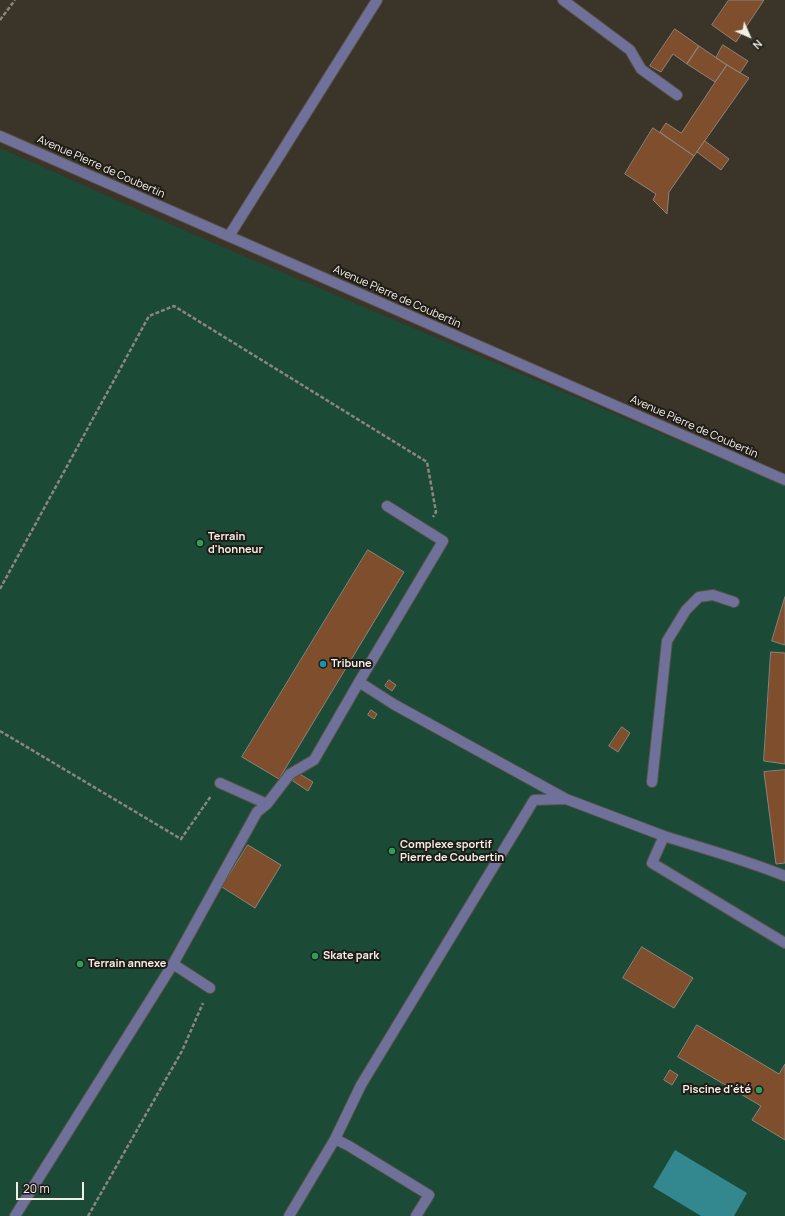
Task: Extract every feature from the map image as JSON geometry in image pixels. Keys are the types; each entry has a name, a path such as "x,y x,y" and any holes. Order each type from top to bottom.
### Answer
{"street":[{"path":"229,236 377,0"},
{"path":"563,0 630,50 641,69 677,95"},
{"name":"Avenue Pierre de Coubertin","path":"0,136 785,480"},
{"path":"15,1216 173,964 257,812 267,804 290,774 314,760 443,541 387,506"},
{"path":"652,782 666,641 686,610 699,597 713,595 734,602"},
{"path":"359,682 395,705 566,799 664,836 756,864 785,876"},
{"path":"220,783 267,804"},
{"path":"289,1216 335,1139 361,1085 534,800 566,799"},
{"path":"664,836 652,863 785,943"},
{"path":"173,964 210,988"},
{"path":"335,1139 429,1195 416,1216"}],"path":[{"path":"0,20 15,0"},
{"path":"0,589 149,316 174,306 427,462 436,512 424,529"},
{"path":"0,731 181,839 220,783"},
{"path":"88,1216 182,1051 210,988"}],"green space":[{"name":"Complexe sportif Pierre de Coubertin","path":"0,148 204,239 785,486 785,1216 0,1216"}],"water":[{"path":"675,1150 747,1193 734,1216 701,1216 653,1187"}],"building":[{"path":"729,0 764,0 736,42 712,25"},
{"path":"675,29 699,46 687,64 673,54 661,72 650,66"},
{"path":"723,45 748,61 740,73 716,58"},
{"path":"699,46 727,65 715,82 687,64"},
{"path":"727,65 749,78 694,156 660,132 666,123 681,133"},
{"path":"653,128 694,156 669,192 667,214 653,200 656,194 625,174"},
{"path":"705,141 729,159 721,170 697,152"},
{"name":"Tribune","path":"368,550 404,572 279,779 242,757"},
{"path":"785,597 785,645 772,641"},
{"path":"771,652 785,653 785,764 764,761"},
{"path":"389,680 396,685 392,691 385,686"},
{"path":"371,710 377,714 374,719 368,715"},
{"path":"622,727 630,733 618,752 609,746"},
{"path":"785,770 785,863 776,864 764,772"},
{"path":"298,773 313,782 308,791 293,781"},
{"path":"248,845 281,865 255,908 222,887"},
{"path":"642,947 693,978 674,1008 623,978"},
{"name":"Piscine d'été","path":"697,1025 779,1074 785,1064 785,1140 752,1120 761,1106 678,1057"},
{"path":"670,1070 678,1075 672,1085 664,1080"}],"place":[{"name":"Terrain d'honneur","path":"200,543"},
{"name":"Tribune","path":"323,664"},
{"name":"Complexe sportif Pierre de Coubertin","path":"392,851"},
{"name":"Skate park","path":"315,956"},
{"name":"Terrain annexe","path":"80,964"},
{"name":"Piscine d'été","path":"759,1090"}]}
